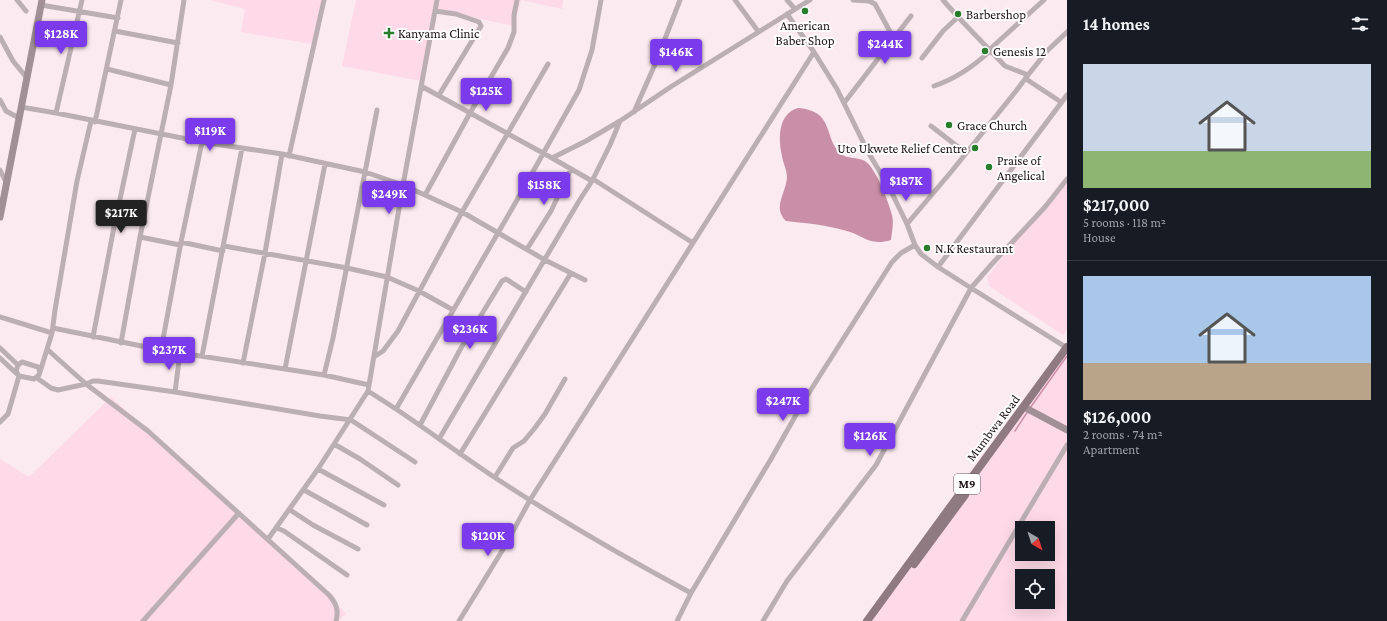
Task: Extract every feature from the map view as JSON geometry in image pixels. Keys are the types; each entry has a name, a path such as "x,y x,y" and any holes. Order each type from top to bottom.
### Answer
{"main road":[{"path":"0,217 26,78 42,3"},
{"name":"Mumbwa Road","path":"873,621 1026,408 1067,347"},
{"name":"Mumbwa Road","path":"867,621 922,545 1067,355"},
{"path":"1026,408 1067,430"}],"street":[{"path":"18,0 26,11"},
{"path":"56,113 82,0"},
{"path":"37,378 39,369 44,362 48,350 53,330 55,310 77,181 107,69 121,0"},
{"path":"121,343 140,237 171,85 184,0"},
{"path":"289,156 324,0"},
{"path":"268,540 351,420 368,391 403,185 437,0"},
{"path":"425,195 513,38 514,15 518,0"},
{"path":"396,409 581,86 592,50 601,0"},
{"path":"634,112 656,62 680,0"},
{"path":"735,0 758,31"},
{"path":"788,0 794,9"},
{"path":"552,158 586,141 620,121 758,31 810,0"},
{"path":"853,0 875,4 894,39"},
{"path":"943,0 1005,66 1027,77 1062,102"},
{"path":"934,86 949,80 977,63 989,50 1044,0"},
{"path":"42,3 79,12 118,18"},
{"path":"435,11 456,14 479,22 481,26 439,95"},
{"path":"787,14 814,52 844,103 868,152 889,187 915,244 925,258 1067,347"},
{"path":"844,103 911,16"},
{"path":"922,58 943,31 958,17"},
{"path":"115,31 178,43"},
{"path":"907,224 1048,50 1067,32"},
{"path":"0,36 13,61 26,78"},
{"path":"459,621 530,500 814,52"},
{"path":"374,357 383,351 398,330 462,212 548,64"},
{"path":"107,69 171,85"},
{"path":"421,86 592,180 693,243"},
{"path":"938,267 999,188 1067,95"},
{"path":"0,100 6,111 19,118"},
{"path":"21,107 202,142 282,154 365,172 403,185 462,212 545,260 585,280"},
{"path":"324,375 347,268 377,110"},
{"path":"439,439 592,180 620,121"},
{"path":"931,126 966,153"},
{"path":"94,337 112,234 135,129"},
{"path":"161,350 202,142"},
{"path":"202,356 224,248 242,148"},
{"path":"243,363 265,253 282,154"},
{"path":"285,369 325,164"},
{"path":"527,249 551,211 571,169"},
{"path":"0,170 6,182"},
{"path":"763,621 787,581 876,464 971,288 1045,207 1067,179"},
{"path":"140,237 181,244 265,253 387,277 419,291 453,310"},
{"path":"677,621 691,593 805,399 892,262 901,253 915,244"},
{"path":"460,454 571,273"},
{"path":"420,425 461,348 502,281 506,279 526,292"},
{"path":"0,317 53,330 121,343 324,375 369,385"},
{"path":"0,348 18,365"},
{"path":"48,350 86,384 148,431 332,598 338,610 336,621"},
{"path":"175,392 180,353"},
{"path":"0,358 18,375 34,379 37,378 51,388 58,390 98,381 351,420 415,462"},
{"path":"1,420 8,414 18,375 16,371 18,365 22,362 39,369"},
{"path":"495,477 513,448 524,441 534,429 565,379"},
{"path":"368,391 530,500 636,563 691,593"},
{"path":"334,444 360,459 398,485"},
{"path":"962,621 1067,445"},
{"path":"318,469 384,505"},
{"path":"304,490 368,525"},
{"path":"290,510 313,525 358,549"},
{"path":"143,621 239,513"},
{"path":"277,528 284,531 347,575"}],"shaded area":[{"path":"210,0 322,0 312,44 241,32 245,9"},
{"name":"Kanyama Clinic","path":"356,0 435,0 421,81 342,66"},
{"path":"439,0 521,0 514,26 437,10"},
{"path":"521,0 563,0 562,9"},
{"path":"798,108 810,110 818,114 823,119 832,140 843,156 865,161 869,165 878,178 893,218 891,240 875,242 840,229 786,221 782,216 780,205 787,177 781,149 780,134 783,121 786,116 791,111"},
{"path":"1067,183 1067,330 1063,335 989,286 987,277 1036,216"},
{"path":"1067,352 1067,621 872,621 1024,408"},
{"path":"111,397 346,613 339,621 0,621 0,459 29,477"}],"waterway":[{"path":"1030,408 1067,356"},
{"path":"1015,431 1028,411"}],"place":[{"name":"American Baber Shop","path":"805,11"},
{"name":"Barbershop","path":"958,14"},
{"name":"Kanyama Clinic","path":"389,33"},
{"name":"Genesis 12","path":"985,51"},
{"name":"Grace Church","path":"949,125"},
{"name":"Uto Ukwete Relief Centre","path":"975,148"},
{"name":"Praise of Angelical","path":"989,167"},
{"name":"N.K Restaurant","path":"927,248"}]}
